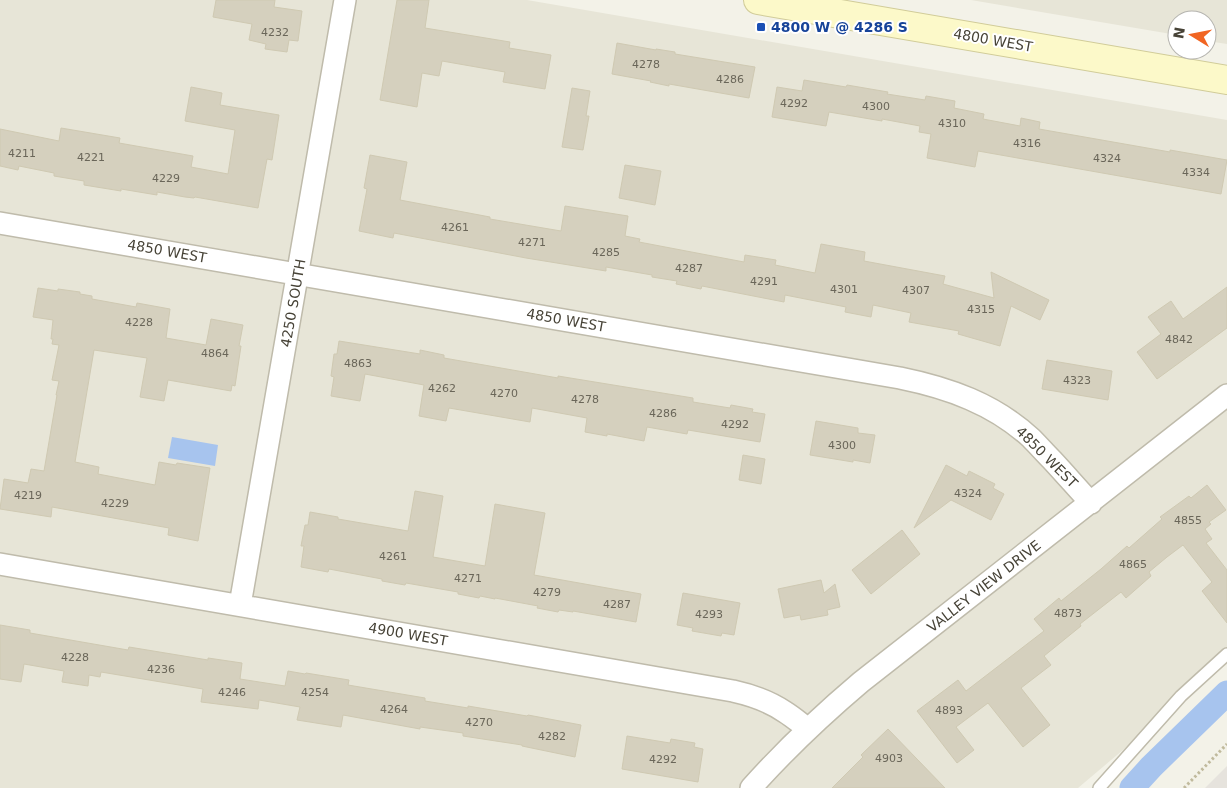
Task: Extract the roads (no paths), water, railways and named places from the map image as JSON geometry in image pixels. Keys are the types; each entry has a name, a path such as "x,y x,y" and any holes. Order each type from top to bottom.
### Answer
{"main road":[{"name":"4800 WEST","path":"758,0 789,3 1227,80"}],"street":[{"name":"4250 SOUTH","path":"240,605 346,0"},
{"name":"4850 WEST","path":"0,223 923,382 965,396 1003,416 1032,439 1091,503"},
{"name":"VALLEY VIEW DRIVE","path":"751,788 808,729 861,682 1227,395"},
{"name":"4900 WEST","path":"0,564 733,691 768,702 808,729"}],"lane":[{"path":"1099,788 1181,696 1227,654"}],"water":[{"path":"172,437 218,445 215,466 168,458"}],"waterway":[{"path":"1132,788 1227,693"}],"place":[{"name":"4800 W @ 4286 S","path":"761,27"}]}
